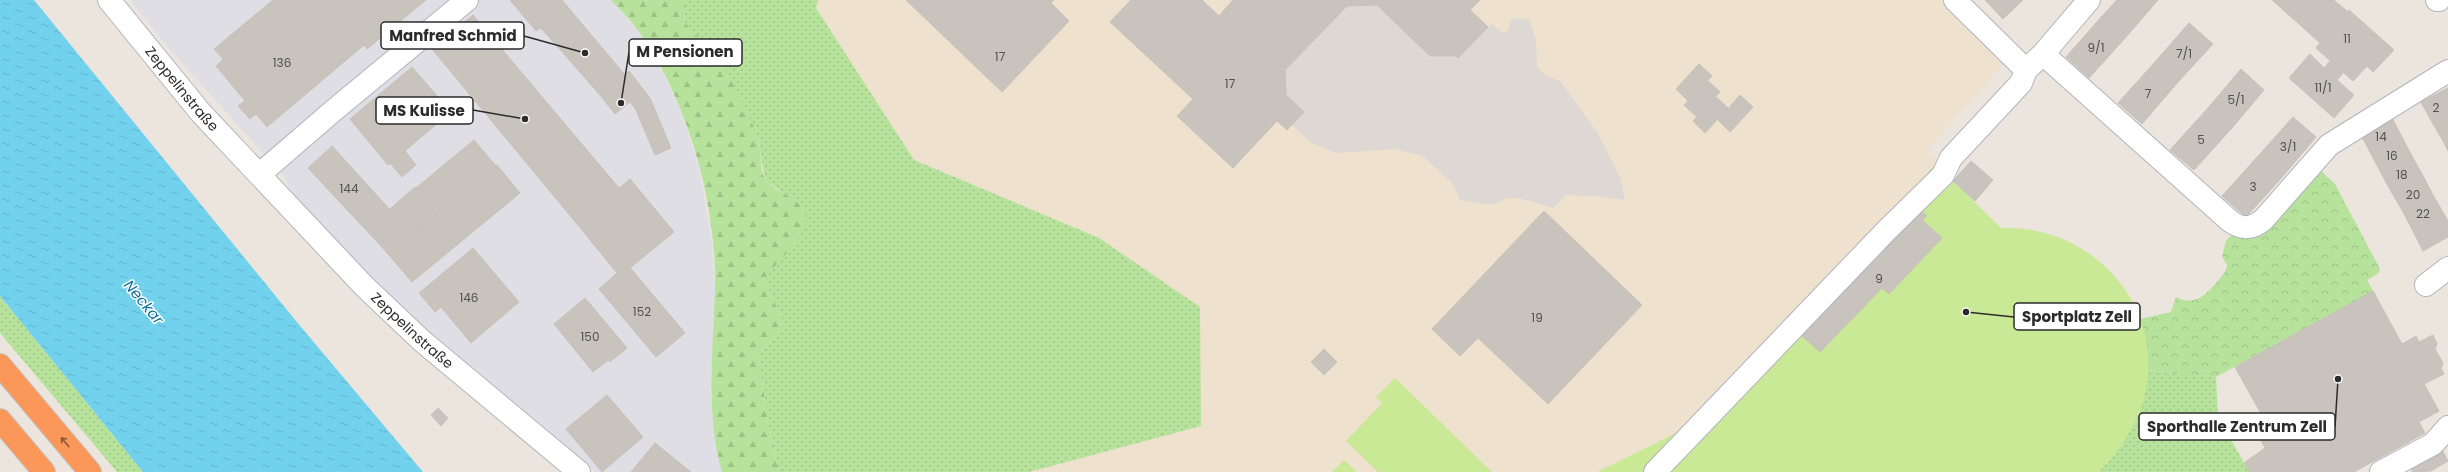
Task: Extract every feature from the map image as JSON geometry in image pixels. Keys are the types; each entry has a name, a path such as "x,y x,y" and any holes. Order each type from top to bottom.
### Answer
{"highway":[{"path":"0,365 90,472"},
{"path":"0,420 44,472"}],"street":[{"name":"Zeppelinstraße","path":"109,0 201,113 348,269 403,324 579,472"},
{"path":"260,174 333,111 467,0"},
{"path":"1955,0 2026,70"},
{"path":"1655,472 1886,231 1943,175 1951,158 2021,83 2026,70 2043,54 2089,0"},
{"path":"2043,54 2230,221 2239,227 2247,228 2255,226 2264,219 2329,144 2448,71"},
{"path":"2426,285 2448,268"},
{"path":"2381,472 2433,444 2448,427"}],"shaded area":[{"path":"130,0 611,0 638,31 655,57 681,110 699,168 712,244 715,287 710,391 722,472 595,472 433,335 389,295 290,192 285,178 167,46"},
{"path":"818,0 1944,0 2004,63 1927,150 1939,161 1682,430 1597,472 1029,472 1201,426 1099,238 914,160 816,8"},
{"path":"1377,5 1430,56 1456,56 1458,58 1491,24 1504,34 1508,30 1511,21 1515,18 1529,19 1536,41 1537,67 1546,76 1560,81 1597,132 1620,177 1625,200 1599,196 1566,195 1553,208 1519,198 1507,198 1492,205 1460,200 1452,183 1423,156 1395,149 1337,153 1311,143 1292,125 1304,112 1286,95 1285,70 1347,6"}],"green space":[{"path":"611,0 686,0 684,22 724,65 752,123 760,147 764,178 773,187 793,199 804,209 806,224 804,230 767,275 765,281 783,322 780,330 761,351 759,358 768,422 779,472 722,472 713,427 711,381 715,289 714,257 711,223 705,189 696,154 672,89 639,32"},
{"path":"686,0 818,0 816,8 914,160 1099,238 1200,307 1201,426 1029,472 779,472 768,422 759,358 761,351 780,330 783,322 765,281 767,275 800,235 806,224 801,205 767,182 764,176 759,141 684,22"},
{"path":"1936,164 2001,228 2034,230 2065,240 2092,256 2115,277 2133,303 2144,332 2148,364 2144,398 2132,429 2114,455 2099,472 1597,472 1682,430"},
{"path":"2320,170 2335,184 2380,269 2379,273 2367,280 2373,291 2216,377 2148,370 2146,345 2140,319 2171,312 2176,297 2188,301 2198,299 2203,296 2226,270 2227,265 2222,256 2226,241 2233,233"},
{"path":"0,296 143,472 117,472 0,333"},
{"path":"2148,370 2216,377 2218,416 2249,472 2099,472 2126,438 2132,426 2143,399"},
{"path":"1395,378 1492,472 1378,472 1346,441 1382,403 1376,397"},
{"path":"1344,460 1357,472 1332,472"}],"water":[{"name":"Neckar","path":"0,0 34,0 296,321 423,472 143,472 0,296"}],"building":[{"path":"273,0 326,0 364,45 267,127 256,114 250,119 238,106 245,101 216,66 223,59 214,49"},
{"path":"326,0 426,0 367,49"},
{"path":"510,0 562,0 625,75 600,95 541,28 536,31"},
{"path":"906,0 1054,0 1051,3 1069,21 1002,92"},
{"path":"1131,0 1202,0 1219,16 1233,0 1480,0 1470,10 1488,27 1458,58 1456,56 1430,56 1377,5 1347,6 1285,70 1286,95 1304,112 1287,130 1277,121 1233,168 1177,116 1193,99 1110,22"},
{"path":"1985,0 2023,0 2003,19"},
{"path":"2117,0 2158,0 2127,36 2103,15"},
{"path":"2272,0 2334,0 2336,2 2308,32"},
{"path":"2336,2 2348,12 2349,10 2394,50 2373,72 2367,66 2353,81 2316,48 2320,43 2308,32"},
{"path":"473,15 619,188 577,224 432,49"},
{"path":"2103,15 2127,36 2089,78 2066,57"},
{"path":"2189,23 2213,44 2178,82 2155,62"},
{"path":"2310,54 2324,68 2330,61 2343,73 2337,80 2354,95 2334,118 2289,78"},
{"path":"2155,62 2178,82 2142,124 2118,103"},
{"path":"1699,64 1712,76 1688,101 1676,89"},
{"path":"412,67 451,112 388,165 350,119"},
{"path":"2241,69 2264,90 2231,129 2208,108"},
{"path":"629,71 650,98 671,148 655,155 635,108 630,102 615,114 600,95"},
{"path":"1708,81 1720,92 1697,117 1684,105"},
{"path":"2448,88 2448,113 2432,122 2421,102"},
{"path":"1740,95 1753,107 1730,132 1718,120"},
{"path":"1716,97 1728,108 1705,133 1693,121"},
{"path":"2208,108 2231,129 2194,170 2170,150"},
{"path":"2448,113 2448,138 2443,141 2432,122"},
{"path":"2293,117 2316,137 2283,176 2259,155"},
{"path":"2392,118 2402,137 2371,154 2361,135"},
{"path":"2402,137 2412,156 2381,173 2371,154"},
{"path":"2448,138 2448,151 2443,141"},
{"path":"474,140 496,166 437,214 416,188"},
{"path":"332,146 403,224 380,245 308,168"},
{"path":"405,151 416,165 402,177 390,163"},
{"path":"2259,155 2283,176 2246,217 2222,196"},
{"path":"2412,156 2423,176 2392,193 2381,173"},
{"path":"1971,161 1993,180 1975,201 1953,181"},
{"path":"497,165 520,193 412,282 388,254"},
{"path":"2423,176 2433,195 2403,212 2392,193"},
{"path":"630,179 674,232 630,268 627,264 617,273 577,224"},
{"path":"415,187 437,214 388,254 380,245 403,224 390,209"},
{"path":"2433,195 2444,214 2413,231 2403,212"},
{"path":"1920,210 1927,216 1922,220 1942,238 1889,294 1882,288 1820,352 1800,334"},
{"path":"1544,211 1642,305 1548,404 1478,338 1460,356 1432,329"},
{"path":"2444,214 2448,221 2448,237 2423,251 2413,231"},
{"path":"473,248 519,302 471,343 441,307 435,312 419,293"},
{"path":"627,264 685,333 656,357 599,289"},
{"path":"2373,291 2402,344 2416,336 2419,342 2433,335 2437,344 2435,349 2443,363 2441,368 2444,374 2424,384 2439,411 2419,422 2425,433 2354,472 2318,472 2289,420 2270,430 2235,367"},
{"path":"585,298 627,348 610,362 608,360 593,372 554,324"},
{"path":"1324,349 1337,362 1324,375 1311,362"},
{"path":"607,395 643,437 602,472 566,429"},
{"path":"438,408 448,418 441,426 431,415"},
{"path":"2289,420 2318,472 2249,472 2244,463 2265,448 2259,436"},
{"path":"655,443 691,472 631,472"},
{"path":"2442,450 2448,461 2431,471 2413,472 2410,468"}],"place":[{"name":"Manfred Schmid","path":"585,53"},
{"name":"M Pensionen","path":"621,103"},
{"name":"MS Kulisse","path":"525,119"},
{"name":"Sportplatz Zell","path":"1966,312"},
{"name":"Sporthalle Zentrum Zell","path":"2338,379"}]}
